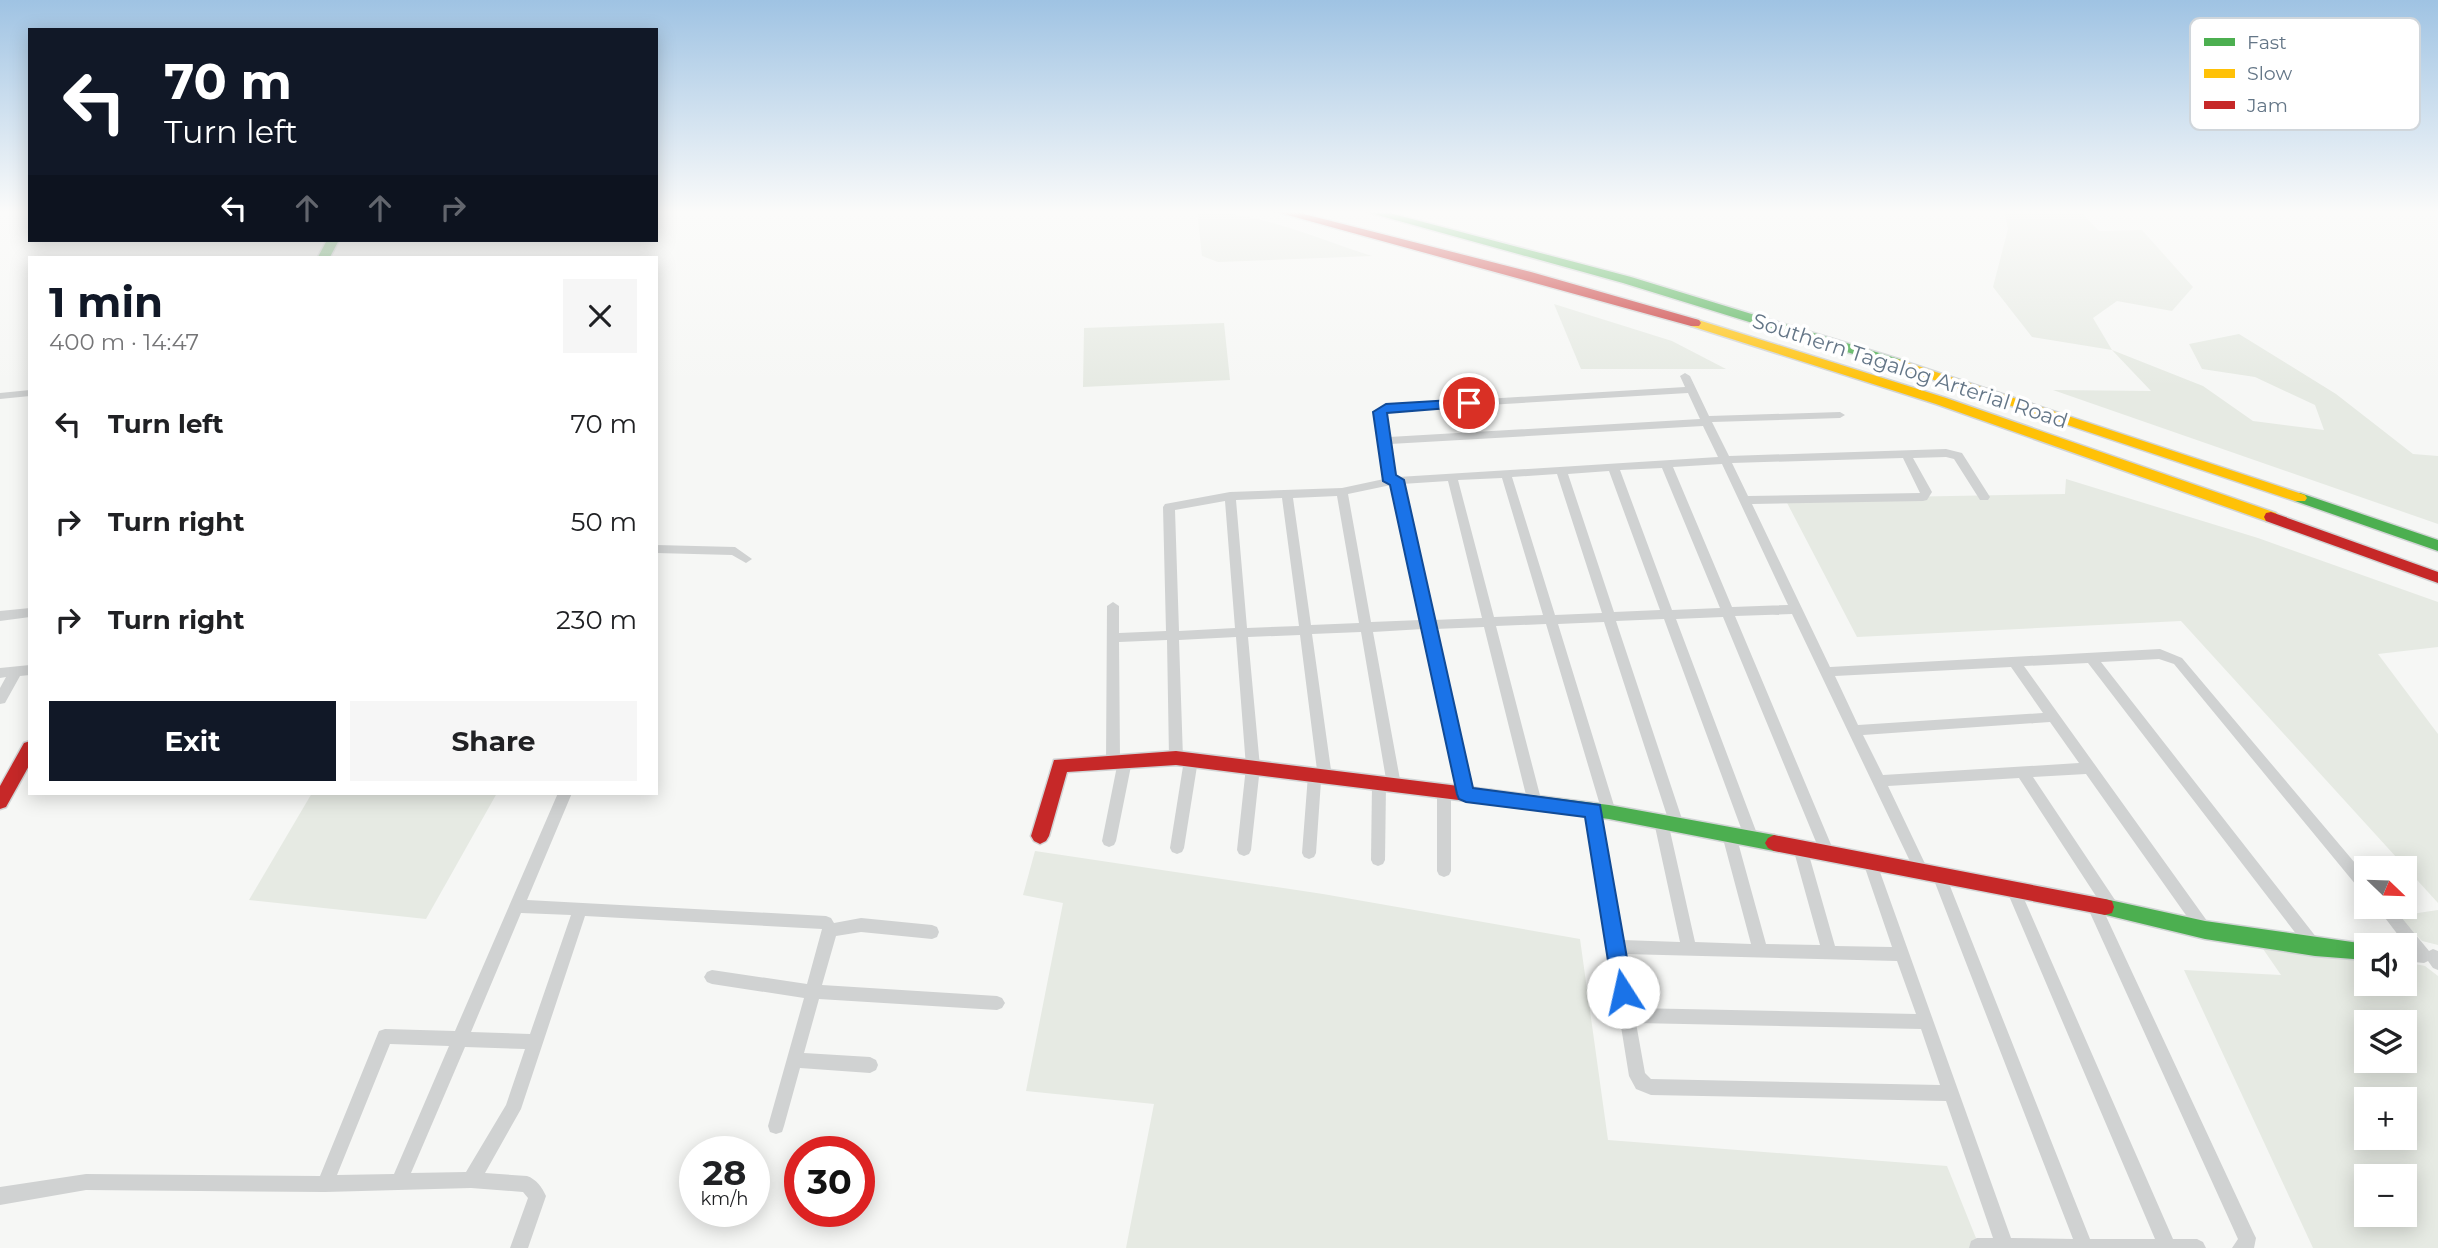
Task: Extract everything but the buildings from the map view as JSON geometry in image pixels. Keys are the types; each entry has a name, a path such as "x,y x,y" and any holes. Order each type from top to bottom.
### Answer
{"main road":[{"name":"Southern Tagalog Arterial Road","path":"1502,269 1600,295 1776,348 2261,512 2438,578"},
{"name":"Southern Tagalog Arterial Road","path":"1593,269 2048,412 2438,546"},
{"path":"0,802 28,752"},
{"path":"1040,836 1060,765 1184,759 1601,811 2093,904 2205,930 2315,947 2354,950"}],"street":[{"path":"1685,376 1922,872"},
{"path":"1466,794 1384,441 1380,412 1386,408 1692,390"},
{"path":"0,396 28,393"},
{"path":"1384,441 1706,420 1840,415"},
{"path":"1177,848 1184,759 1173,636 1170,507 1230,496 1342,492 1393,480 1725,460 1945,453 1958,456 1984,497"},
{"path":"1744,500 1923,497 1926,492 1906,454"},
{"path":"1667,464 1828,854"},
{"path":"1613,467 1752,839"},
{"path":"1561,470 1609,617 1669,824 1689,949"},
{"path":"1506,474 1550,619 1601,811 1615,947 1637,1076 1651,1087 1951,1093"},
{"path":"1452,477 1535,803"},
{"path":"1342,492 1366,627 1387,784 1378,860"},
{"path":"1287,494 1306,630 1320,776 1309,853"},
{"path":"1230,496 1253,767 1244,850"},
{"path":"658,549 735,551 746,559"},
{"path":"1109,841 1119,762 1113,606"},
{"path":"1113,638 1796,609"},
{"path":"0,616 28,611"},
{"path":"1827,672 2160,654 2178,661 2354,873"},
{"path":"2092,659 2315,947"},
{"path":"2015,663 2205,930"},
{"path":"0,673 23,671"},
{"path":"0,699 23,671"},
{"path":"1854,730 2054,717"},
{"path":"1879,781 2091,768"},
{"path":"2022,772 2112,908"},
{"path":"1444,792 1444,871"},
{"path":"399,1182 564,795"},
{"path":"1729,835 1761,951"},
{"path":"1800,848 1829,952"},
{"path":"1870,862 2005,1247"},
{"path":"1939,875 2085,1248"},
{"path":"2013,889 2168,1248"},
{"path":"2093,904 2247,1238 2247,1244 2241,1248"},
{"path":"517,906 826,923 830,930 776,1126"},
{"path":"471,1180 513,1109 580,909"},
{"path":"2396,919 2433,958"},
{"path":"830,930 861,925 932,932"},
{"path":"1615,947 1903,954"},
{"path":"712,977 813,992 997,1003"},
{"path":"1627,1015 1927,1022"},
{"path":"325,1184 385,1036 536,1042"},
{"path":"794,1060 870,1065"},
{"path":"0,1196 86,1182 325,1184 471,1180 527,1184 537,1196 519,1248"},
{"path":"1978,1247 2197,1248"}],"shaded area":[{"path":"1998,269 2177,269 2193,287 2172,311 2117,301 2093,318 2112,350 2032,337 1993,287"},
{"path":"1554,304 1672,341 1726,369 1581,369"},
{"path":"1224,323 1230,380 1083,387 1084,328"},
{"path":"2239,334 2336,394 2413,454 2438,456 2438,524 2053,390 2151,391 2112,350 2203,386 2253,421 2324,430 2315,405 2255,377 2202,369 2189,344"},
{"path":"2066,479 2258,538 2438,602 2438,647 2378,654 2438,734 2438,903 2417,880 2417,856 2395,856 2181,621 1857,637 1785,499 2065,494"},
{"path":"311,795 496,795 426,919 249,900"},
{"path":"1035,851 1323,894 1580,939 1608,1140 1947,1166 1980,1248 1126,1248 1154,1104 1026,1091 1063,903 1023,895"},
{"path":"2438,910 2438,945 2422,941 2401,919 2417,919 2417,913"},
{"path":"2261,946 2354,958 2354,996 2417,996 2417,964 2425,966 2438,976 2438,1248 2313,1248 2184,970 2281,975"}],"traffic: fast":[{"path":"1587,269 1897,363"},
{"path":"2300,498 2438,546"},
{"path":"1491,797 1609,812 1774,843"},
{"path":"2105,907 2205,930 2315,947 2354,950"}],"traffic: slow":[{"path":"1695,323 1941,401 2271,517"},
{"path":"1897,363 2300,498"}],"traffic: jam":[{"path":"1505,269 1695,323"},
{"path":"2271,517 2438,578"},
{"path":"0,802 28,752"},
{"path":"1040,836 1060,765 1176,758 1491,797"},
{"path":"1774,843 2105,907"}],"route":[{"path":"1469,403 1386,408 1380,412 1390,481 1396,480 1466,794 1593,810 1623,992"}]}
